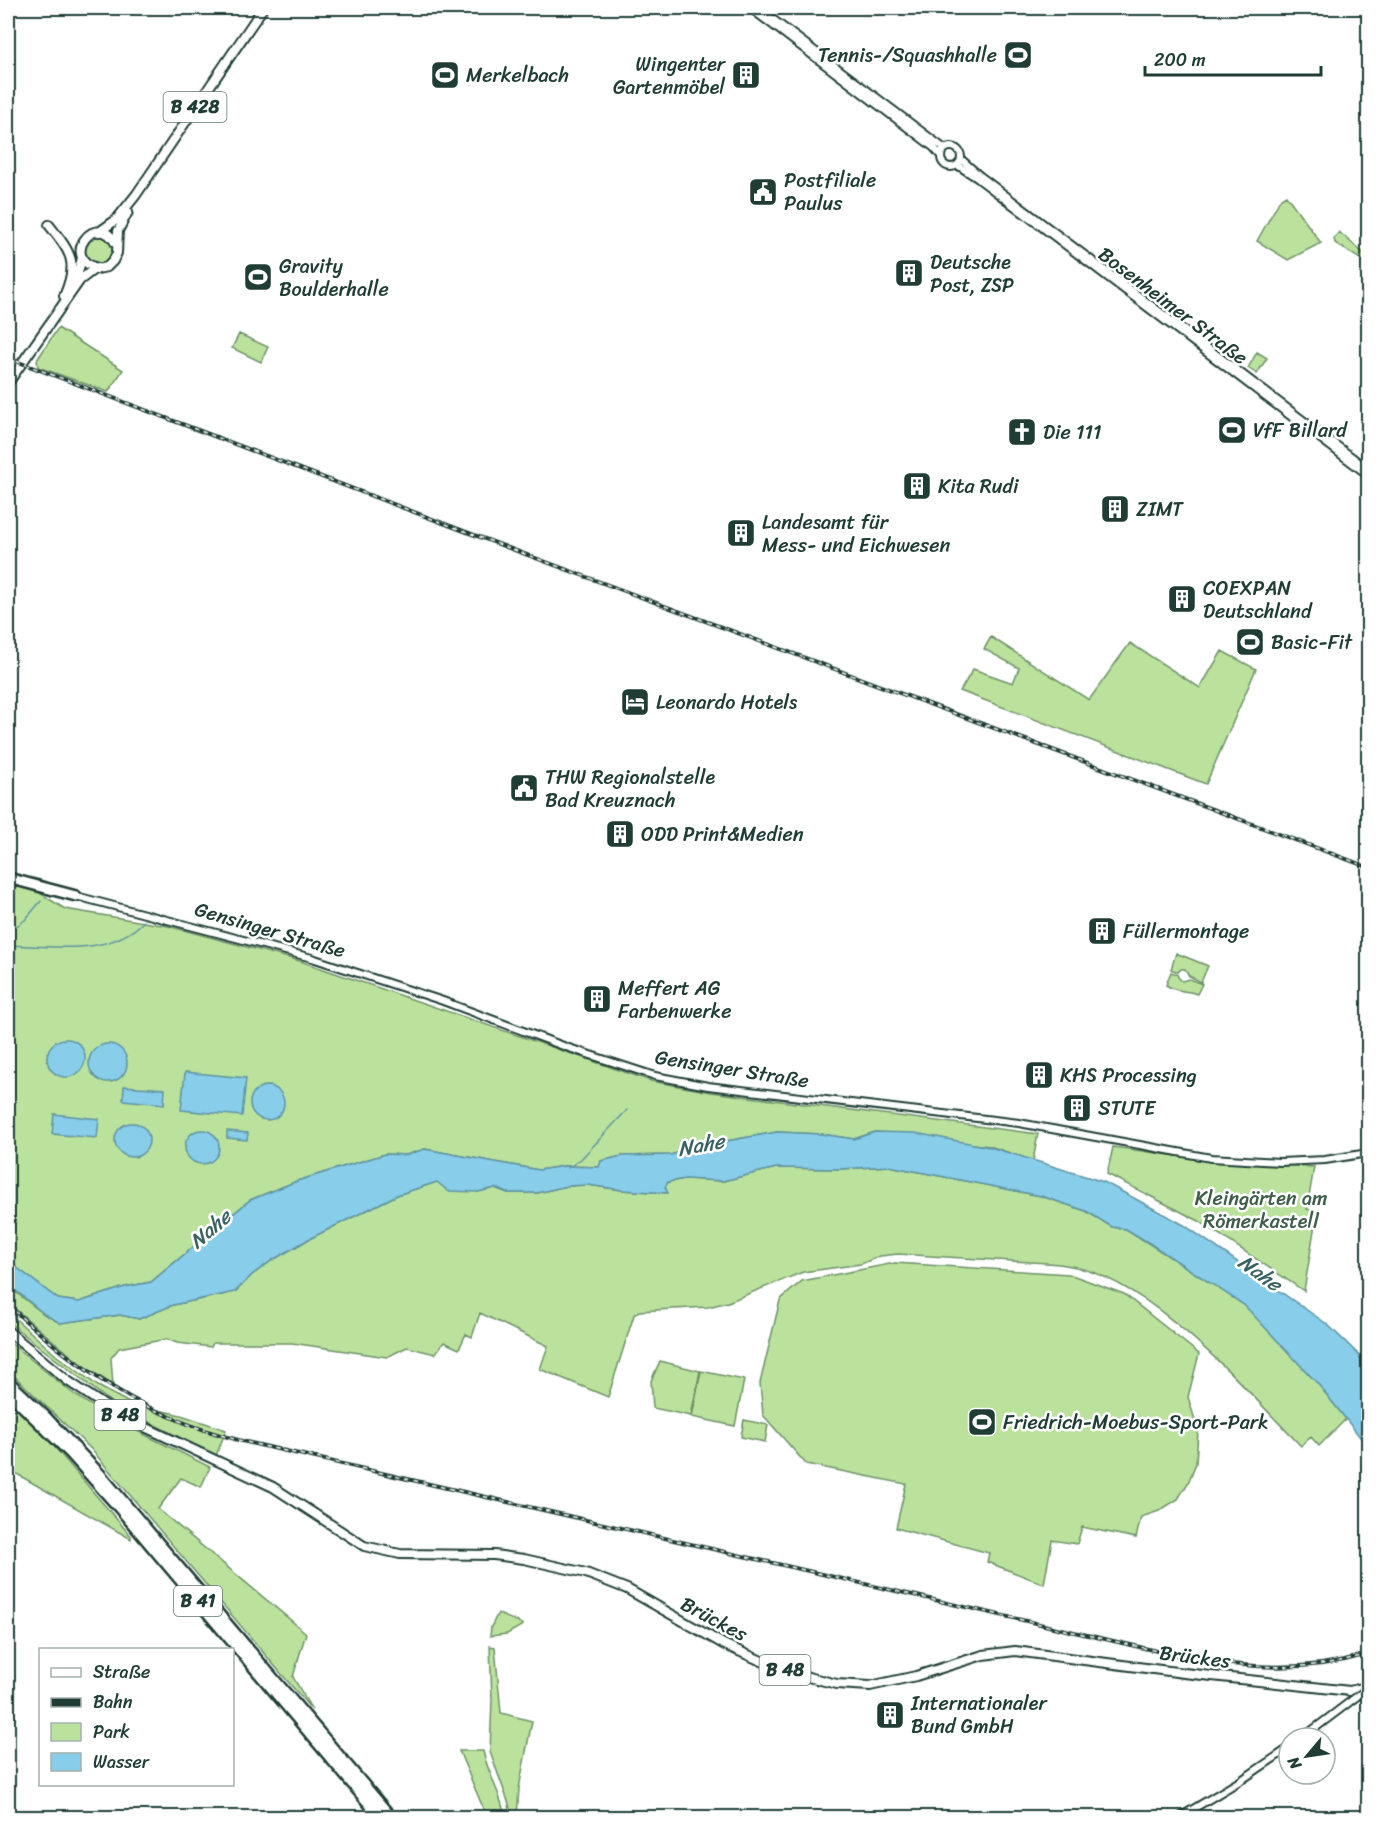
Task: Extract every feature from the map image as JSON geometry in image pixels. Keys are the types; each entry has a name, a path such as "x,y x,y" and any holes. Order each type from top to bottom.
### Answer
{"highway":[{"path":"8,878 76,896"},
{"name":"B 41","path":"8,1381 72,1443 126,1504 392,1818"},
{"name":"B 41","path":"8,1392 70,1453 113,1501 381,1818"}],"main road":[{"name":"B 428","path":"99,231 116,220 136,196 263,8"},
{"name":"B 428","path":"116,244 121,224 136,196"},
{"path":"63,302 74,296 91,275 106,271 117,263 123,232 136,196"},
{"path":"49,225 67,248 73,265 70,282 57,312"},
{"path":"69,295 80,272 81,248 88,235 99,231 110,235 116,244 117,253 106,267 90,266 82,258"},
{"path":"8,391 8,382 63,302 80,279 98,268"},
{"name":"Brückes","path":"8,1331 68,1381 117,1414 246,1474 297,1501 364,1546 400,1554 494,1555 586,1572 627,1589 708,1637 746,1655 794,1673 837,1684 861,1687 879,1685 983,1655 1015,1651 1184,1673 1350,1691 1368,1689"},
{"path":"1368,1677 1365,1682 1368,1689"}],"street":[{"path":"750,8 933,147 946,166 957,165 961,159 960,152 950,146 945,148 941,156"},
{"path":"758,8 945,148"},
{"name":"Bosenheimer Straße","path":"961,159 979,175 1368,469"},
{"name":"Bosenheimer Straße","path":"957,165 1368,475"},
{"name":"Gensinger Straße","path":"76,896 312,958 443,1001 566,1047 655,1076 708,1086 1019,1123 1210,1158 1280,1162 1325,1160 1368,1153"},
{"path":"1318,1726 1368,1689"},
{"path":"1178,1818 1244,1779 1277,1756"}],"green space":[{"path":"1286,195 1321,243 1288,260 1257,241 1281,198"},
{"path":"1339,232 1368,257 1368,264 1335,243 1334,238"},
{"path":"99,236 109,240 113,250 109,260 99,264 89,260 85,250 89,240"},
{"path":"58,328 123,370 108,392 38,367 37,360"},
{"path":"239,334 268,347 261,362 232,348"},
{"path":"1257,352 1267,358 1257,374 1248,368"},
{"path":"991,637 1089,700 1130,643 1200,688 1222,651 1256,669 1206,784 960,691 973,669 1013,683 1019,668 984,649"},
{"path":"8,884 35,890 65,909 168,926 300,961 651,1081 711,1092 1038,1134 1033,1161 990,1146 875,1132 854,1139 821,1134 777,1132 721,1142 670,1155 622,1156 601,1161 600,1167 564,1166 539,1170 425,1149 406,1155 385,1154 297,1181 250,1200 151,1282 125,1287 79,1302 58,1299 8,1261"},
{"path":"1176,953 1208,966 1201,982 1189,976 1185,969 1178,972 1171,969"},
{"path":"1171,972 1177,974 1182,981 1189,979 1202,984 1197,994 1175,990 1166,985"},
{"name":"Kleingärten am Römerkastell","path":"1113,1147 1220,1162 1314,1167 1307,1209 1317,1212 1304,1291 1199,1221 1107,1174"},
{"path":"889,1166 1041,1196 1086,1211 1112,1227 1126,1229 1245,1305 1318,1384 1346,1419 1319,1446 1311,1437 1301,1446 1194,1338 1163,1313 1131,1291 1098,1274 1053,1263 898,1254 880,1256 861,1264 803,1272 728,1302 708,1307 639,1311 634,1315 608,1397 540,1369 548,1346 480,1313 472,1337 466,1334 459,1349 444,1342 435,1354 407,1347 387,1357 292,1343 213,1343 211,1347 177,1343 167,1339 119,1348 111,1358 113,1385 81,1364 8,1303 8,1286 44,1314 60,1323 120,1315 139,1319 173,1305 235,1292 271,1261 309,1239 397,1195 437,1182 478,1192 495,1188 508,1193 537,1193 567,1186 588,1185 667,1193 665,1187 668,1182 685,1179 723,1181 776,1168 840,1169"},
{"name":"Friedrich-Moebus-Sport-Park","path":"895,1263 1069,1274 1124,1294 1199,1354 1188,1397 1198,1430 1196,1463 1178,1499 1159,1511 1141,1517 1136,1538 1082,1527 1077,1544 1052,1540 1044,1584 987,1562 989,1553 896,1528 906,1484 806,1464 763,1415 760,1383 780,1300 802,1281"},
{"path":"8,1312 57,1356 98,1386 131,1404 181,1415 226,1430 216,1456 112,1403 8,1322"},
{"path":"8,1341 75,1395 109,1417 210,1467 201,1487 181,1478 158,1509 306,1633 293,1677 312,1710 91,1449 8,1370"},
{"path":"660,1361 700,1371 691,1416 653,1408 651,1381"},
{"path":"701,1371 744,1380 735,1426 692,1417"},
{"path":"8,1401 45,1436 131,1536 131,1539 8,1469"},
{"path":"744,1420 768,1425 765,1442 741,1437"},
{"path":"498,1613 523,1625 507,1634 490,1636 491,1627"},
{"path":"490,1646 495,1647 501,1713 532,1721 519,1788 517,1817 511,1817 509,1804 490,1752 492,1700"},
{"path":"459,1751 483,1751 505,1817 487,1817"}],"water":[{"path":"66,1039 79,1045 85,1058 79,1071 66,1077 53,1071 47,1058 53,1045"},
{"path":"108,1044 122,1049 127,1063 122,1077 108,1082 94,1077 89,1063 94,1049"},
{"path":"185,1072 246,1078 242,1116 181,1110"},
{"path":"124,1086 165,1089 164,1104 123,1100"},
{"path":"267,1086 279,1091 284,1103 279,1115 267,1120 255,1115 250,1103 255,1091"},
{"path":"54,1114 99,1119 97,1138 52,1134"},
{"path":"132,1123 144,1128 149,1140 144,1152 132,1157 120,1152 115,1140 120,1128"},
{"path":"202,1130 214,1135 219,1147 214,1159 202,1164 190,1159 185,1147 190,1135"},
{"path":"227,1131 248,1133 247,1140 227,1138"},
{"path":"777,1132 821,1134 854,1139 875,1132 915,1133 990,1147 1104,1182 1184,1225 1327,1324 1358,1354 1368,1373 1368,1447 1318,1384 1244,1305 1126,1229 1112,1227 1086,1211 1041,1196 889,1166 840,1169 776,1168 723,1181 685,1179 668,1182 665,1187 668,1193 588,1185 567,1186 537,1193 508,1193 495,1188 478,1192 448,1191 437,1182 397,1195 309,1239 271,1261 235,1292 173,1305 139,1319 120,1315 60,1323 44,1314 8,1284 8,1261 58,1299 79,1302 125,1287 151,1282 250,1200 297,1181 385,1154 406,1155 425,1149 539,1170 564,1166 599,1167 601,1161 622,1156 670,1155 721,1142"}],"waterway":[{"path":"8,932 25,920 41,901"},
{"path":"8,945 61,947 98,945 115,940 144,921"},
{"path":"568,1168 581,1159 627,1110"}],"railway":[{"path":"8,358 522,553 1368,867"},
{"path":"8,1305 65,1354 128,1396 182,1422 242,1441 1183,1657 1230,1664 1276,1667 1321,1664 1368,1654"}],"place":[{"name":"Tennis-/Squashhalle","path":"1018,55"},
{"name":"Merkelbach","path":"445,75"},
{"name":"Wingenter Gartenmöbel","path":"746,75"},
{"name":"Postfiliale Paulus","path":"763,192"},
{"name":"Deutsche Post, ZSP","path":"909,273"},
{"name":"Gravity Boulderhalle","path":"258,277"},
{"name":"VfF Billard","path":"1232,430"},
{"name":"Die 111","path":"1022,432"},
{"name":"Kita Rudi","path":"917,486"},
{"name":"ZIMT","path":"1115,509"},
{"name":"Landesamt für Mess- und Eichwesen","path":"741,533"},
{"name":"COEXPAN Deutschland","path":"1182,599"},
{"name":"Basic-Fit","path":"1250,642"},
{"name":"Leonardo Hotels","path":"635,702"},
{"name":"THW Regionalstelle Bad Kreuznach","path":"524,788"},
{"name":"ODD Print&Medien","path":"620,834"},
{"name":"Füllermontage","path":"1102,931"},
{"name":"Meffert AG Farbenwerke","path":"597,999"},
{"name":"KHS Processing","path":"1039,1075"},
{"name":"STUTE","path":"1077,1108"},
{"name":"Friedrich-Moebus-Sport-Park","path":"982,1422"},
{"name":"Internationaler Bund GmbH","path":"890,1715"}],"water label":[{"name":"Nahe","path":"701,1145"},
{"name":"Nahe","path":"210,1229"},
{"name":"Nahe","path":"1260,1273"}]}
